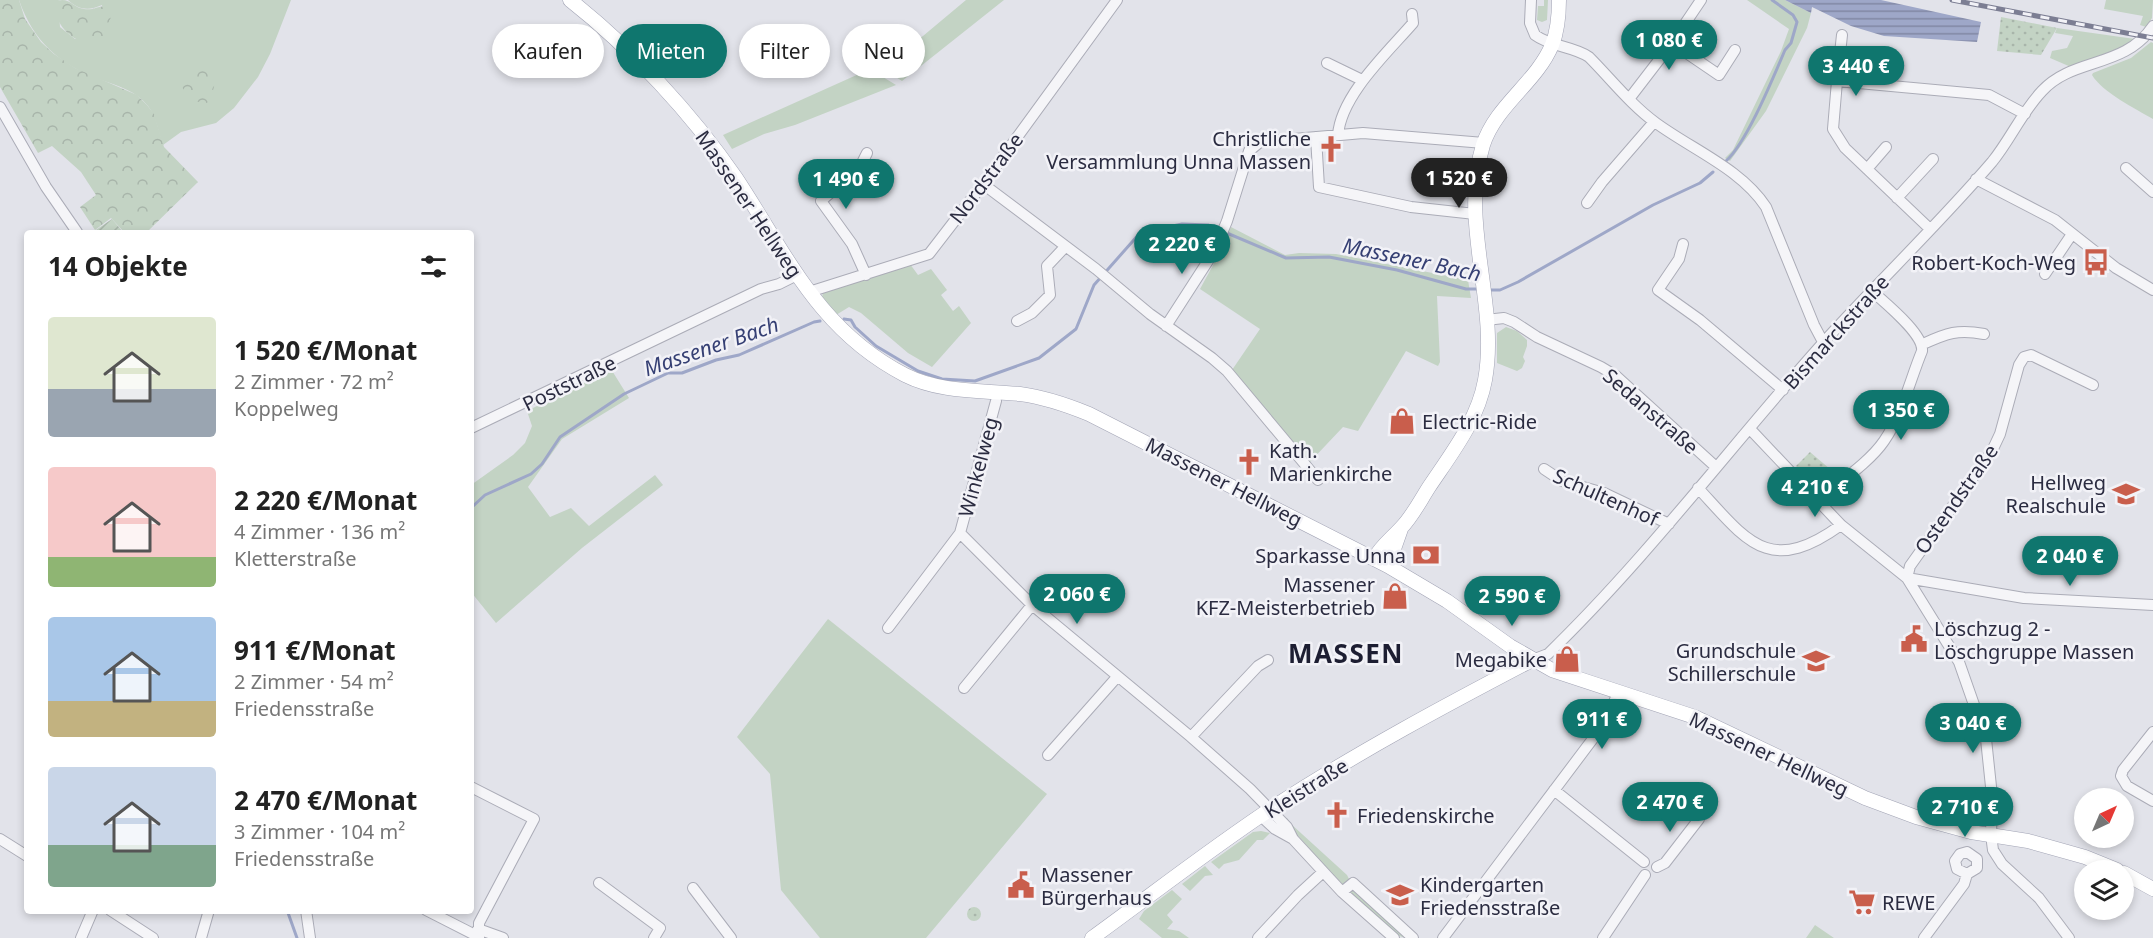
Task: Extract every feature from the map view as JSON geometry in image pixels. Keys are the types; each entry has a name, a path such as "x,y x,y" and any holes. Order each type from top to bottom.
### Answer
{"main road":[{"name":"Massener Hellweg","path":"570,0 622,44 698,129 736,179 809,292 849,338 904,374 934,386 953,390 1022,394 1072,407 1374,558 1447,601 1532,660 1558,672 1695,717 1865,798 1949,827 2028,841 2092,860"},
{"path":"1388,566 1401,529 1460,440 1477,407 1485,380 1487,363 1486,320 1475,213 1475,183 1484,143 1498,116 1538,68 1553,43 1558,22 1559,0"},
{"path":"1374,558 1380,547 1401,529"},
{"name":"Kleistraße","path":"1092,938 1266,813 1393,735 1532,660"},
{"path":"2134,879 2153,889"}],"street":[{"name":"Nordstraße","path":"809,292 929,254 1117,0"},
{"path":"1531,0 1531,29 1540,39 1581,52 1589,57 1654,122 1752,189 1766,207 1823,342"},
{"path":"1629,99 1672,43 1701,0"},
{"path":"1338,135 1339,125 1362,80 1413,23 1412,14"},
{"name":"Bismarckstraße","path":"1532,660 1548,654 1572,632 1669,524 1823,342 1994,160 2043,90 2068,73 2127,52 2153,26"},
{"path":"1842,34 1833,129 1845,148 1930,229"},
{"path":"1672,43 1719,75 1735,50"},
{"path":"1327,63 1362,80"},
{"path":"1837,81 1989,95 2025,114"},
{"path":"0,107 46,187 76,230"},
{"path":"1587,203 1602,182 1654,122"},
{"path":"1166,326 1215,250 1227,221 1249,151 1254,145 1260,142 1363,133 1401,134 1484,143"},
{"path":"1316,137 1319,187 1411,207 1475,213"},
{"path":"1867,169 1886,147"},
{"path":"866,275 852,244 821,201 860,167 867,153"},
{"path":"1897,198 1933,159"},
{"path":"2126,168 2153,192"},
{"path":"1976,179 2055,220 2116,268 2153,290"},
{"path":"982,184 1227,371 1318,480"},
{"path":"2045,274 2072,234"},
{"path":"1683,244 1679,259 1658,291 1700,320 1783,390"},
{"path":"1017,321 1032,313 1050,295 1047,266 1065,247"},
{"name":"Poststraße","path":"474,427 761,289 779,284 797,275"},
{"path":"1818,500 1884,442 1922,351 1923,344 1916,333 1872,291"},
{"name":"Sedanstraße","path":"1486,320 1504,318 1514,321 1537,337 1616,376 1716,468"},
{"path":"1923,344 1948,333 1961,331 1984,334"},
{"name":"Ostendstraße","path":"1907,578 1910,566 1992,451 2000,434 2019,365 2024,357 2031,355 2093,385"},
{"name":"Winkelweg","path":"888,628 960,533 996,401"},
{"path":"1750,429 1841,525 1907,578 1959,662 1980,719 1986,739 1991,784 1991,835 1996,857 2039,898 2068,938"},
{"name":"Schultenhof","path":"1544,469 1562,481 1598,491 1669,524"},
{"path":"1698,488 1731,524 1753,543 1774,551 1793,550 1830,533 1841,525"},
{"name":"Winkelweg","path":"960,533 1032,605 1191,737 1266,813 1287,827 1293,839 1323,872 1387,936"},
{"path":"1907,578 2024,598 2153,605"},
{"path":"964,688 1032,605"},
{"path":"1191,737 1258,666 1268,660"},
{"path":"1048,754 1117,677"},
{"path":"1443,938 1607,720 1618,692"},
{"path":"2153,732 2123,770 2121,776 2127,786 2153,801"},
{"path":"474,789 534,819 479,923 479,935"},
{"path":"1554,790 1644,862 1653,861 1657,867"},
{"path":"1645,875 1654,874 1657,867 1665,863 1699,819"},
{"path":"0,839 24,854"},
{"path":"1644,862 1641,869 1645,875"},
{"path":"1258,938 1323,872"},
{"path":"1924,938 1964,884 1967,874"},
{"path":"1603,938 1645,875"},
{"path":"599,883 660,928 654,938"},
{"path":"1342,892 1353,883 1413,938"},
{"path":"693,888 731,938"},
{"path":"81,938 91,914"},
{"path":"116,914 153,938"},
{"path":"201,938 208,914"},
{"path":"307,914 310,938"},
{"path":"434,914 479,935 503,938"}],"green space":[{"path":"0,0 19,0 25,19 41,42 54,54 75,68 137,95 147,105 154,114 164,147 198,182 149,230 122,230 111,218 95,230 80,207 96,195 81,172 52,146 38,153 0,87"},
{"path":"19,0 62,0 58,1 60,27 75,39 103,33 102,5 84,8 68,0 291,0 270,54 258,77 234,108 216,123 181,132 163,145 148,106 138,96 86,74 50,50 32,28"},
{"path":"62,0 84,9 109,7 110,20 104,30 104,39 99,46 76,39 60,24 54,9 58,1"},
{"path":"966,0 1004,0 925,63 925,34"},
{"path":"1544,0 1548,0 1547,20 1542,22 1537,20 1538,6 1544,6"},
{"path":"1747,0 1785,0 1811,13 1807,28 1766,111 1730,161 1725,158 1733,150 1781,51 1789,29"},
{"path":"2106,0 2153,0 2152,18 2146,27 2140,25 2143,16 2104,9"},
{"path":"2001,17 2057,28 2041,55 1997,51"},
{"path":"2057,28 2135,39 2123,48 2071,67 2050,58 2052,51 2067,48 2073,36 2055,33"},
{"path":"2151,42 2153,43 2153,119 2111,94 2092,75 2131,58"},
{"path":"196,69 213,72 216,79 211,98 207,103 192,101 182,87 186,75"},
{"path":"850,78 885,78 896,85 795,125 764,134 732,149 723,135"},
{"path":"112,219 121,230 96,230"},
{"path":"1231,227 1285,255 1336,254 1468,280 1471,298 1437,296 1440,362 1438,366 1406,351 1358,431 1343,427 1309,463 1232,370 1260,329 1200,289"},
{"path":"910,264 918,275 931,269 947,290 941,295 953,311 959,306 971,323 932,367 908,353 861,313 849,307 836,315 822,298 823,292"},
{"path":"1506,327 1517,331 1527,340 1523,357 1525,361 1522,368 1517,371 1497,363 1497,333"},
{"path":"611,369 629,398 562,439 528,487 550,517 571,508 589,526 655,475 663,485 582,548 496,623 474,596 474,483 513,455 525,443 532,426 527,411"},
{"path":"1810,452 1837,475 1821,488 1815,487 1796,466"},
{"path":"828,619 1047,794 926,938 820,938 781,890 770,774 737,737"},
{"path":"1287,818 1349,879 1342,885 1283,819"},
{"path":"1253,832 1270,833 1263,840 1257,840 1239,860 1224,864 1219,869 1211,862"},
{"path":"1205,866 1213,875 1205,876 1190,891 1182,884"},
{"path":"1353,889 1408,938 1394,933 1377,920 1349,893"},
{"path":"1172,890 1182,899 1167,915 1173,922 1167,929 1179,931 1189,938 1162,938 1139,919 1144,911"},
{"path":"971,907 977,907 981,914 977,921 971,921 967,917 967,911"},
{"path":"1815,925 1834,938 1806,938"}],"water":[{"path":"1785,0 1881,0 1981,22 1977,42 1884,36 1851,26 1812,7 1811,13"}],"waterway":[{"name":"Massener Bach","path":"1726,161 1751,125 1785,50 1791,43 1797,22 1793,15 1772,0"},
{"name":"Massener Bach","path":"1488,290 1500,290 1518,282 1653,205 1700,183 1713,172"},
{"name":"Massener Bach","path":"844,319 851,320 855,327 876,346 918,371 942,379 975,381 1039,358 1076,329 1094,285 1140,233 1182,224 1208,225 1286,258 1329,257 1397,270 1466,289 1479,289"},
{"name":"Massener Bach","path":"474,505 485,495 531,474 542,464 560,437 624,394 668,373 682,373 716,360 739,355 820,321"},
{"name":"Massener Bach","path":"288,914 297,938"}],"railway":[{"path":"1952,0 2153,38"}],"place":[{"name":"Christliche Versammlung Unna Massen","path":"1331,149"},
{"name":"Robert-Koch-Weg","path":"2096,262"},
{"name":"Electric-Ride","path":"1402,421"},
{"name":"Kath. Marienkirche","path":"1249,462"},
{"name":"Hellweg Realschule","path":"2126,494"},
{"name":"Sparkasse Unna","path":"1426,555"},
{"name":"Massener KFZ-Meisterbetrieb","path":"1395,596"},
{"name":"Löschzug 2 - Löschgruppe Massen","path":"1914,639"},
{"name":"Megabike","path":"1567,659"},
{"name":"Grundschule Schillerschule","path":"1816,661"},
{"name":"Friedenskirche","path":"1337,815"},
{"name":"Massener Bürgerhaus","path":"1021,885"},
{"name":"Kindergarten Friedensstraße","path":"1400,895"},
{"name":"REWE","path":"1862,902"}],"district":[{"name":"MASSEN","path":"1346,653"}]}
